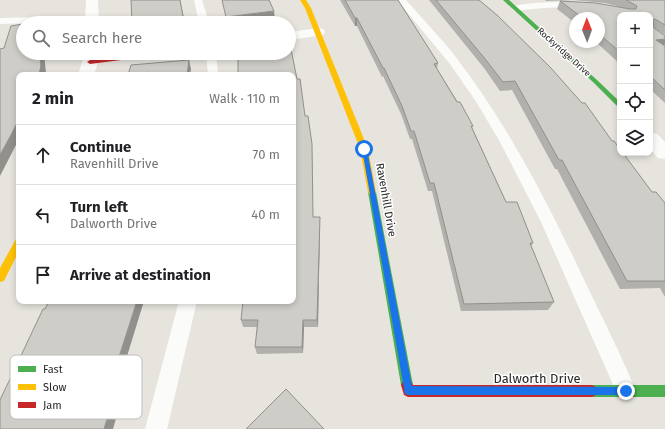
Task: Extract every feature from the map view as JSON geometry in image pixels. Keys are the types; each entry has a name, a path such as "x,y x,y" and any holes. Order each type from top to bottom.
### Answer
{"street":[{"path":"92,0 92,16"},
{"name":"Ravenhill Drive","path":"303,0 318,32 364,149 408,391"},
{"name":"Rockyridge Drive","path":"506,0 617,103"},
{"path":"296,35 318,32"},
{"path":"89,63 110,60"},
{"path":"653,141 665,153"},
{"path":"0,278 16,248"},
{"name":"Dalworth Drive","path":"408,391 665,391"}],"lane":[{"path":"198,0 202,16"},
{"path":"401,0 428,29 454,62 491,117 521,168 564,255 626,391"},
{"path":"515,8 581,1 604,4 620,9 624,12"},
{"path":"0,21 16,21"},
{"path":"212,60 213,72"},
{"path":"156,429 187,304"}],"building":[{"path":"131,0 180,0 183,16 132,16"},
{"path":"222,0 269,0 274,11 234,16 226,16"},
{"path":"345,0 398,0 438,63 434,64 457,102 460,102 473,126 471,126 506,202 517,202 533,243 530,243 554,302 464,304 434,183 430,183 414,131 411,131 402,106 384,68 357,18 355,18"},
{"path":"436,0 479,0 497,15 550,67 582,103 585,103 612,141 614,141 617,145 617,156 625,156 652,192 656,192 665,203 665,281 627,281 562,160 559,160 515,81 503,82"},
{"path":"626,0 665,0 665,25 655,19 653,20 653,12 617,12 617,49 605,39 605,12 575,12 560,1 596,3 630,9 636,9 637,6"},
{"path":"653,20 654,28 665,36 665,39 656,40 665,46 665,90 653,79"},
{"path":"16,25 16,60 41,60 41,65 40,72 16,72 16,125 0,155 0,49 4,48 11,26"},
{"path":"189,60 187,72 129,72 131,65"},
{"path":"238,60 293,60 296,72 238,72"},
{"path":"296,74 297,79 300,79 305,116 308,116 312,144 313,217 320,217 317,320 303,320 302,347 255,347 258,320 241,320 243,304 296,304"},
{"path":"48,304 136,304 120,355 21,355 43,309 45,309"},
{"path":"10,379 10,419 107,419 104,429 0,429 0,400"},
{"path":"286,389 324,429 246,429"}],"traffic: fast":[{"path":"506,0 617,103"},
{"path":"372,192 407,385"},
{"path":"592,391 665,391"}],"traffic: slow":[{"path":"303,0 308,8 364,149 372,192"},
{"path":"0,278 16,248"}],"traffic: jam":[{"path":"90,62 106,60"},
{"path":"407,385 408,391 592,391"}],"route":[{"path":"364,149 408,391 626,391"}]}
